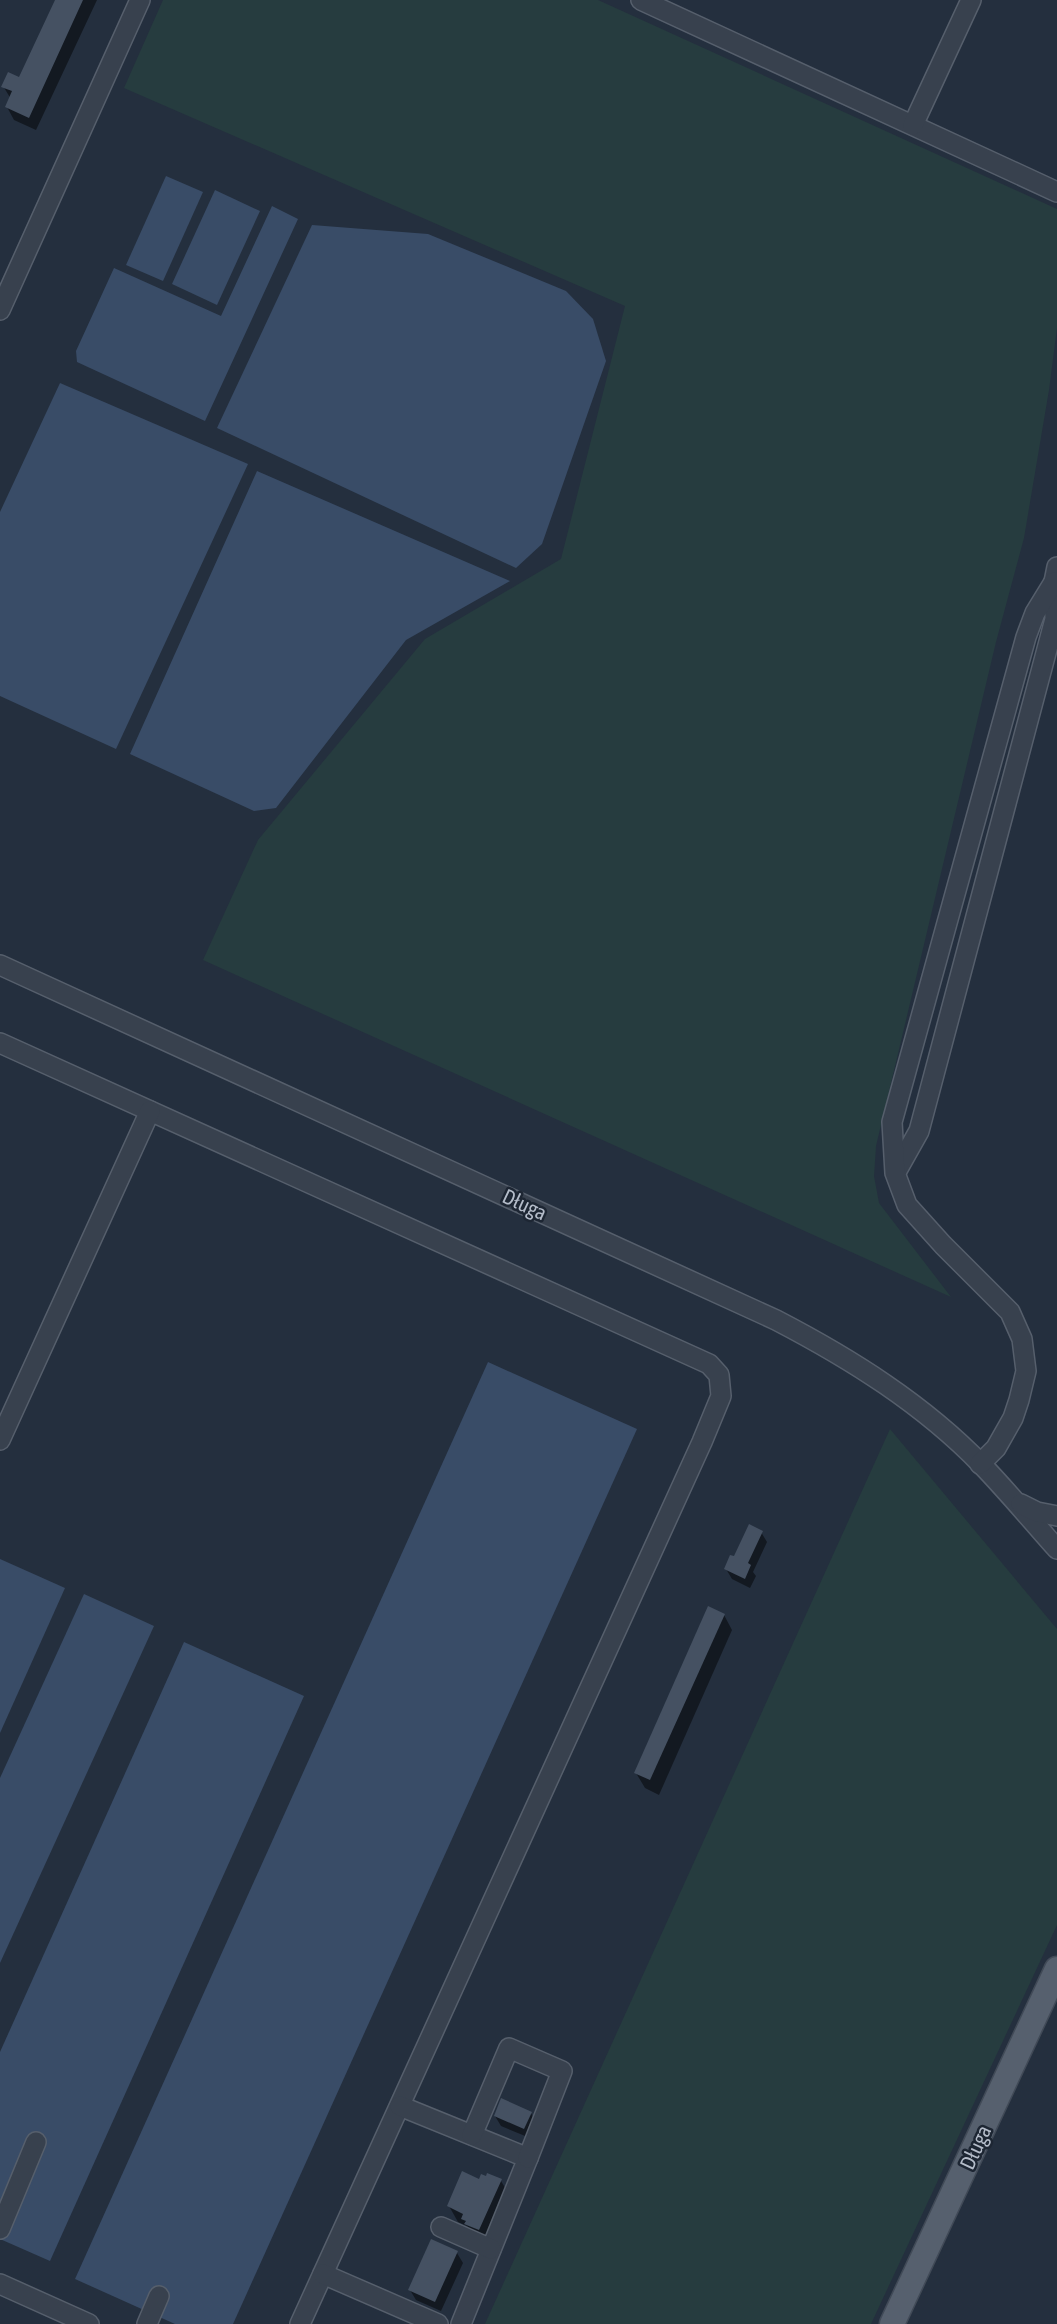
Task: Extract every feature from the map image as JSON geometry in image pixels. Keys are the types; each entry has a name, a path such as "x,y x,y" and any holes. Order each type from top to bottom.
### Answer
{"main road":[{"name":"Długa","path":"892,2324 1057,1969"}],"street":[{"path":"0,310 141,0"},
{"path":"641,0 1057,192"},
{"path":"913,125 971,0"},
{"path":"980,1464 996,1448 1013,1418 1026,1371 1022,1339 1010,1312 907,1205 895,1172 892,1122 1026,637 1055,574"},
{"path":"895,1172 919,1131 1055,619 1055,574"},
{"name":"Długa","path":"0,965 776,1320 832,1349 876,1377 929,1417 980,1464 1057,1549"},
{"path":"0,1043 709,1364 719,1375 720,1396 702,1442 300,2324"},
{"path":"0,1440 150,1111"},
{"name":"Długa","path":"1014,1500 1037,1512 1057,1516"},
{"name":"Długa","path":"1014,1500 1042,1526 1057,1533"},
{"path":"461,2324 562,2071 509,2048 472,2135"},
{"path":"400,2106 528,2158"},
{"path":"0,2229 36,2142"},
{"path":"441,2227 491,2249"},
{"path":"323,2274 438,2324"},
{"path":"0,2284 89,2324"},
{"path":"147,2324 159,2296"}],"green space":[{"path":"163,0 598,0 1057,209 1057,328 1024,538 996,642 876,1146 874,1176 879,1203 951,1297 203,960 258,840 425,639 561,559 625,306 124,88"},
{"path":"890,1429 1057,1629 1057,1925 871,2324 485,2324"}],"water":[{"path":"166,176 203,192 163,281 126,265"},
{"path":"215,190 260,211 217,305 172,284"},
{"path":"272,206 298,219 205,421 77,362 76,351 114,268 221,316"},
{"path":"312,225 428,234 566,291 593,319 606,361 542,544 516,568 217,428"},
{"path":"60,383 248,464 116,749 0,696 0,512"},
{"path":"257,471 510,581 406,640 276,808 254,811 130,754"},
{"path":"488,1362 637,1429 233,2324 175,2324 75,2279"},
{"path":"0,1559 65,1588 0,1733"},
{"path":"84,1594 154,1626 0,1963 0,1778"},
{"path":"184,1642 304,1696 50,2261 0,2239 0,2052"}],"building":[{"path":"55,0 83,0 29,118 5,107 12,91 1,87 8,72 19,77"},
{"path":"749,1524 763,1531 748,1563 751,1565 745,1579 724,1569 730,1555 734,1556"},
{"path":"708,1606 725,1614 650,1780 634,1773"},
{"path":"501,2098 532,2112 524,2129 494,2116"},
{"path":"462,2171 479,2179 481,2174 486,2176 487,2173 502,2179 479,2230 464,2224 466,2221 461,2219 463,2214 447,2206"},
{"path":"431,2239 458,2251 435,2302 408,2290"}]}
